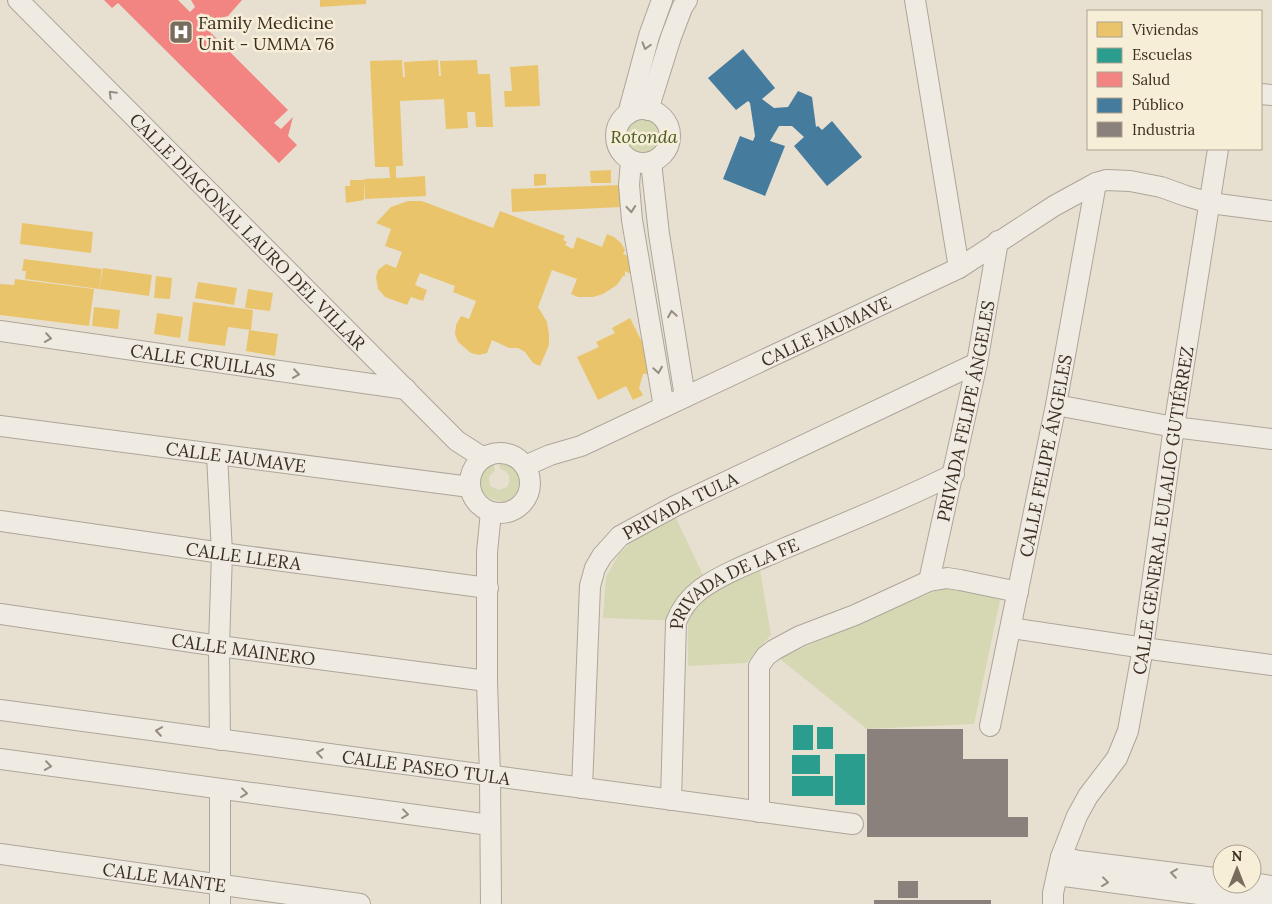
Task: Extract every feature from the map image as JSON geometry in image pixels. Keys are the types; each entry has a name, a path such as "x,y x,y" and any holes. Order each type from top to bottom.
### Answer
{"street":[{"name":"CALLE DIAGONAL LAURO DEL VILLAR","path":"18,0 457,440 482,458"},
{"path":"628,114 649,36 662,0"},
{"path":"648,110 671,37 687,0"},
{"path":"915,0 959,268"},
{"path":"648,110 655,112 665,121 670,135 667,148 658,159 651,162 631,161 620,151 616,138 618,124 634,111 648,110"},
{"name":"CALLE GENERAL EULALIO GUTIÉRREZ","path":"1053,904 1053,893 1059,866 1077,816 1088,796 1117,758 1128,731 1143,648 1174,427 1218,150"},
{"path":"631,161 629,185 632,220 664,407"},
{"path":"651,162 659,234 685,397"},
{"name":"CALLE JAUMAVE","path":"525,466 580,446 959,268 1054,206 1096,183 1106,180 1118,180 1161,187 1210,203 1272,211"},
{"name":"CALLE FELIPE ÁNGELES","path":"990,726 1056,405 1096,183"},
{"name":"PRIVADA FELIPE ÁNGELES","path":"929,581 977,363 998,241"},
{"name":"CALLE CRUILLAS","path":"0,331 406,389"},
{"name":"PRIVADA TULA","path":"582,788 590,586 595,568 610,545 620,536 675,506 977,363"},
{"path":"1056,405 1174,427 1272,440"},
{"name":"CALLE JAUMAVE","path":"0,426 470,487"},
{"path":"493,453 509,454 516,457 525,466 530,484 526,498 514,509 499,513 491,512 478,504 473,497 470,487 471,474 482,458 493,453"},
{"path":"217,455 222,553 219,646 220,740"},
{"name":"PRIVADA DE LA FE","path":"671,800 676,622 686,604 700,589 719,578 954,474"},
{"path":"491,512 488,542 487,681 491,904"},
{"name":"CALLE LLERA","path":"0,521 222,553 488,588"},
{"path":"758,812 759,666 766,656 800,636 855,615 929,581 948,578 1018,592"},
{"name":"CALLE MAINERO","path":"0,614 219,646 487,681"},
{"path":"1011,628 1272,665"},
{"name":"CALLE PASEO TULA","path":"0,710 853,824"},
{"path":"0,759 490,825"},
{"path":"220,790 220,895"},
{"name":"CALLE MANTE","path":"0,854 220,895 360,904"},
{"path":"1059,866 1079,861 1212,878"},
{"path":"1059,866 1272,904"}],"green space":[{"name":"Rotonda","path":"644,113 657,117 663,123 667,136 663,149 657,155 644,159 631,155 625,149 621,136 625,123 631,117"},
{"path":"499,460 512,465 519,475 519,485 513,496 505,501 495,500 486,496 480,488 477,479 481,469 493,461 495,470 489,477 490,486 499,490 507,487 509,475 506,471 500,469"},
{"path":"675,516 711,592 760,570 771,635 746,663 688,666 688,621 603,618 606,577 619,554 638,535"},
{"path":"947,586 962,588 1000,600 974,724 867,729 779,658"}],"building: Viviendas":[{"path":"320,0 366,0 366,4 320,7"},
{"path":"402,60 403,77 405,77 404,62 438,60 439,76 441,76 440,61 477,60 478,74 490,74 493,127 476,127 475,112 467,112 468,128 446,129 444,99 400,101 403,166 396,166 396,178 425,176 426,196 365,199 364,179 390,178 389,167 375,167 370,61"},
{"path":"538,65 540,106 505,107 504,91 512,91 510,67"},
{"path":"611,170 611,183 591,183 590,171"},
{"path":"534,174 546,174 546,185 534,186"},
{"path":"350,180 364,180 364,200 346,203 345,186 350,186"},
{"path":"621,185 622,207 512,212 511,189"},
{"path":"408,201 422,201 493,228 500,211 565,236 563,240 567,242 565,245 573,249 577,237 602,247 607,234 621,243 625,250 623,254 630,257 634,276 625,271 625,276 617,285 603,294 593,297 578,297 571,294 577,279 552,270 538,307 547,322 549,334 549,345 540,366 533,363 525,352 518,348 509,348 492,340 487,353 479,355 471,353 458,342 455,334 456,325 461,316 469,319 476,301 453,292 455,286 420,273 415,285 427,290 423,301 411,297 407,305 385,297 378,289 376,277 378,270 386,264 396,268 402,252 385,246 391,229 376,223 391,207"},
{"path":"22,223 93,232 91,253 20,244"},
{"path":"24,259 102,269 99,289 25,279 26,271 22,271"},
{"path":"103,268 152,275 149,296 99,289"},
{"path":"156,276 172,278 170,299 154,298"},
{"path":"15,279 94,289 89,326 0,315 0,284 14,285"},
{"path":"198,282 237,288 234,305 195,298"},
{"path":"248,289 273,293 270,311 245,308"},
{"path":"193,302 253,310 251,330 228,327 225,346 188,341"},
{"path":"94,307 120,310 118,329 92,326"},
{"path":"157,313 183,317 180,338 154,334"},
{"path":"630,318 654,366 650,374 643,374 639,388 643,395 633,400 626,386 598,400 577,357 599,347 596,342 615,333 612,328"},
{"path":"249,330 278,334 275,356 246,351"}],"building: Escuelas":[{"path":"793,725 813,725 813,750 793,750"},
{"path":"817,727 833,727 833,749 817,749"},
{"path":"835,754 865,754 865,805 835,805"},
{"path":"792,755 820,755 820,774 792,774"},
{"path":"792,776 833,776 833,796 792,796"}],"building: Salud":[{"path":"104,0 178,0 190,12 195,7 191,0 242,0 228,16 217,19 201,13 196,18 288,110 274,123 281,129 293,117 288,136 297,145 279,163 118,3 112,8"}],"building: Público":[{"path":"743,49 775,88 762,99 774,108 788,107 798,91 812,97 816,127 818,126 822,130 832,121 862,157 827,186 794,146 804,137 792,126 779,126 770,141 785,146 765,196 723,179 740,136 753,141 755,136 750,103 748,101 736,110 708,78"}],"building: Industria":[{"path":"867,729 963,729 963,759 1008,759 1008,817 1028,817 1028,837 867,837"},
{"path":"898,881 918,881 918,898 898,898"},
{"path":"874,900 991,900 991,904 874,904"}],"place":[{"name":"Family Medicine Unit - UMMA 76","path":"181,32"}]}
